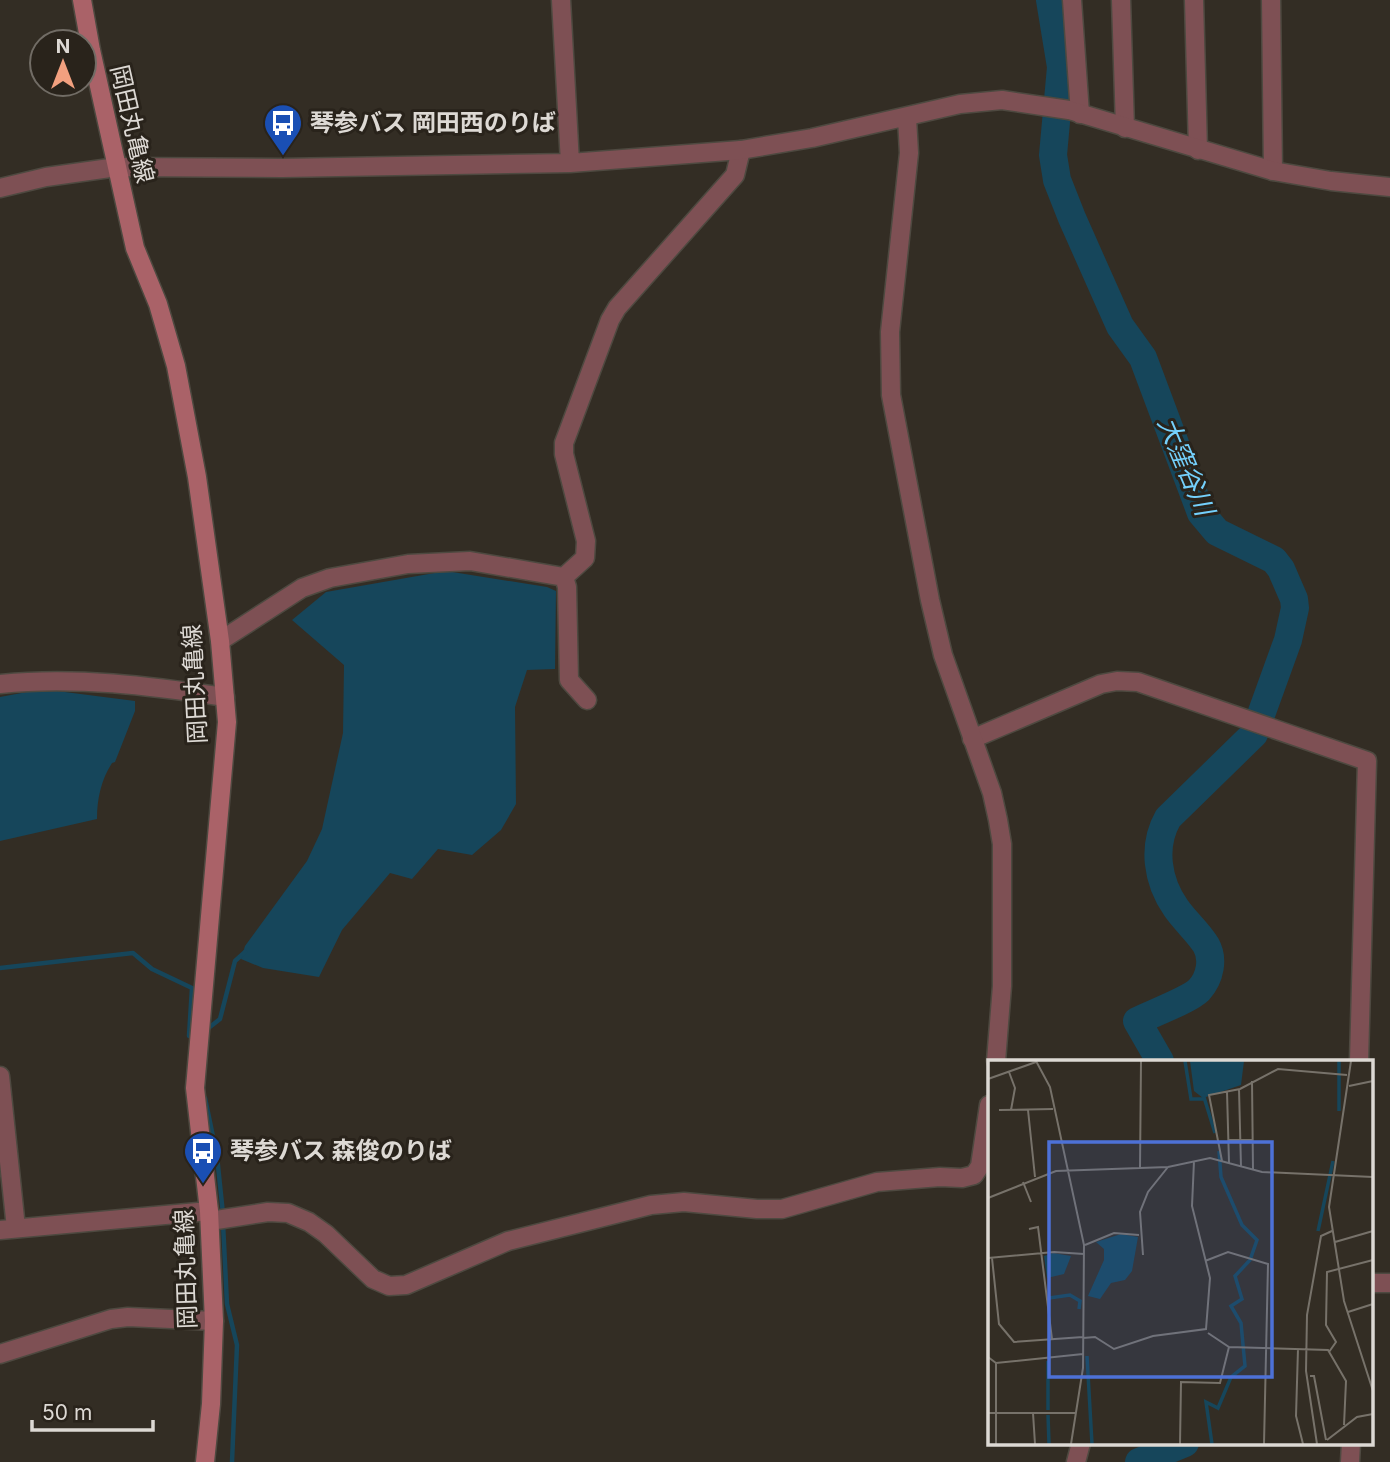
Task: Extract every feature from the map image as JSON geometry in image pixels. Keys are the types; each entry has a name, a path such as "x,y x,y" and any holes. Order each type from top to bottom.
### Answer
{"main road":[{"name":"岡田丸亀線","path":"82,0 135,248 158,304 176,366 197,477 220,641 225,697 227,722 195,1088 216,1218 211,1404 205,1462"}],"street":[{"path":"561,0 570,163"},
{"path":"1067,110 1072,0"},
{"path":"1121,0 1125,128"},
{"path":"1194,0 1198,150"},
{"path":"1271,0 1273,171"},
{"path":"0,188 46,177 117,167 282,168 570,163 741,150 812,138 979,101 1002,100 1067,110 1273,171 1390,187"},
{"path":"907,118 909,153 890,332 891,395 943,655 992,793 1002,844 1002,1006 996,1060"},
{"path":"564,577 585,558 586,541 564,454 564,443 610,320 617,308 735,174 741,150"},
{"path":"220,641 302,588 343,575 408,564 470,561 564,577"},
{"path":"564,577 567,587 569,680 587,700"},
{"path":"0,684 30,681 143,684 225,697"},
{"path":"972,739 1101,684 1117,681 1138,682 1367,761 1359,1060"},
{"path":"0,1076 8,1229 216,1218 268,1212 288,1213 309,1222 326,1234 373,1279 389,1286 406,1285 508,1241 651,1205 684,1202 782,1209 877,1182 962,1178 974,1175 980,1166 988,1112"},
{"path":"1372,1283 1390,1283"},
{"path":"0,1354 111,1319 128,1317 214,1321"},
{"path":"1076,1462 1081,1444"},
{"path":"1350,1462 1351,1444"}],"water":[{"path":"446,571 547,587 556,591 555,669 527,670 515,707 516,804 501,830 472,855 438,849 412,879 390,873 342,930 319,977 263,968 241,959 245,946 307,861 322,829 343,733 344,665 292,620 326,592"},
{"path":"57,691 135,701 135,711 115,762 108,769 102,783 97,819 0,841 0,697 27,692"}],"waterway":[{"name":"大窪谷川","path":"1050,0 1061,67 1053,155 1057,180 1072,218 1120,326 1143,358 1201,513 1217,532 1274,560 1281,569 1295,608 1288,640 1254,734 1168,818 1163,829 1158,852 1164,886 1176,908 1206,945 1210,962 1208,974 1199,990 1137,1021 1159,1060"},
{"path":"206,1030 220,1019 235,961 245,952"},
{"path":"0,968 133,953 152,969 192,988 189,1036"},
{"path":"205,1098 217,1156 223,1214"},
{"path":"223,1223 227,1304 237,1345 232,1462"},
{"name":"大窪谷川","path":"1139,1462 1183,1444"}],"place":[{"name":"琴参バス 岡田西のりば","path":"283,157"},
{"name":"琴参バス 森俊のりば","path":"203,1185"}]}
